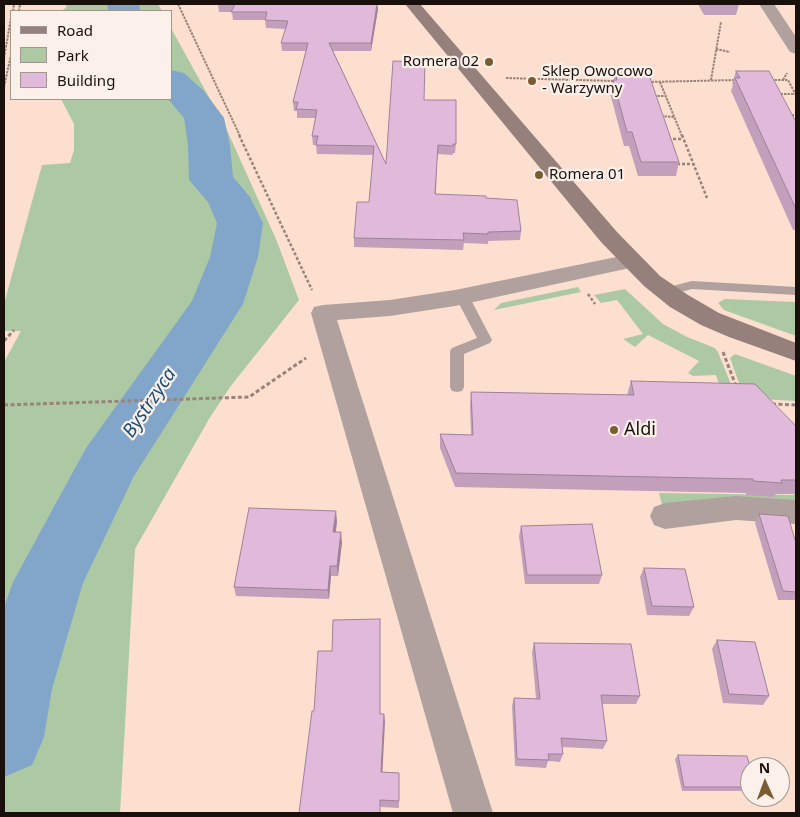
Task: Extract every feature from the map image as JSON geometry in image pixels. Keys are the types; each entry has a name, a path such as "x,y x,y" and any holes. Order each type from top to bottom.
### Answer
{"street":[{"path":"412,4 631,261 666,292 693,309 721,324 796,352"},
{"path":"767,4 796,49"},
{"path":"473,813 324,320 462,296 631,261"},
{"path":"665,516 736,508 796,512"}],"lane":[{"path":"666,292 692,285 796,291"},
{"path":"457,387 457,351 485,340 462,296"}],"path":[{"path":"4,405 249,397 318,349 324,320 178,4"},
{"path":"710,80 721,22"},
{"path":"4,58 10,24"},
{"path":"716,49 730,52"},
{"path":"4,87 10,60"},
{"path":"783,80 787,73"},
{"path":"503,78 622,81"},
{"path":"641,81 743,80"},
{"path":"763,80 788,80 796,95"},
{"path":"660,82 707,198"},
{"path":"769,94 796,95"},
{"path":"648,96 666,96"},
{"path":"780,114 796,115"},
{"path":"655,116 674,117"},
{"path":"663,139 683,140"},
{"path":"671,164 693,164"},
{"path":"4,341 14,330"},
{"path":"720,346 736,385 743,390"},
{"path":"763,404 796,405"}],"green space":[{"path":"66,4 158,4 161,10 63,10 66,8"},
{"path":"172,30 226,128 276,239 299,300 230,387 209,419 135,549 120,813 4,813 4,362 21,331 4,331 4,304 42,165 70,163 74,150 74,124 62,100 172,100"},
{"path":"578,287 581,292 494,310 501,303"},
{"path":"625,289 663,324 687,337 715,348 732,387 720,387 716,375 693,376 688,373 699,361 648,335 635,347 623,339 643,334 617,300 601,303 594,295"},
{"path":"725,299 796,302 796,336 724,310 718,303"},
{"path":"735,354 796,376 796,401 760,399 739,383 730,358"},
{"path":"659,493 794,495 793,493 796,493 796,509 662,505"}],"building":[{"path":"235,4 377,4 371,43 329,43 386,164 393,61 425,62 424,100 456,100 456,144 453,144 453,146 438,145 435,194 486,196 486,198 517,200 521,231 488,232 488,234 463,233 464,240 354,238 357,202 369,202 374,146 316,145 318,136 312,136 317,110 296,109 298,102 293,102 308,43 281,43 288,21 265,20 267,12 231,12"},
{"path":"736,71 769,71 796,122 796,209 735,78 740,78"},
{"path":"615,72 648,72 679,162 641,162 632,132 627,132 613,80 617,80"},
{"name":"Aldi","path":"631,381 755,384 796,426 796,480 781,480 782,483 753,481 753,479 456,473 440,434 473,435 471,392 634,395"},
{"path":"249,508 336,511 333,532 341,532 337,566 330,566 328,590 234,587"},
{"path":"759,514 788,516 796,540 796,592 783,591"},
{"path":"592,524 602,575 527,575 521,526"},
{"path":"644,568 685,569 694,607 652,606"},
{"path":"380,619 380,714 384,714 381,772 399,773 399,801 380,800 380,813 299,813 312,711 314,711 318,651 332,651 333,620"},
{"path":"717,640 755,642 769,696 729,694"},
{"path":"534,643 631,644 640,696 601,695 607,741 561,738 563,754 548,754 549,760 517,759 514,698 540,699"},
{"path":"678,755 747,756 740,757 740,787 684,787"}],"waterway":[{"name":"Bystrzyca","path":"123,4 124,10"},
{"name":"Bystrzyca","path":"4,737 13,689 48,582 108,465 217,304 234,257 240,223 228,197 211,180 209,145 204,118 190,99 172,82"}],"place":[{"name":"Romera 02","path":"489,62"},
{"name":"Sklep Owocowo - Warzywny","path":"532,81"},
{"name":"Romera 01","path":"539,175"},
{"name":"Aldi","path":"614,430"}]}
